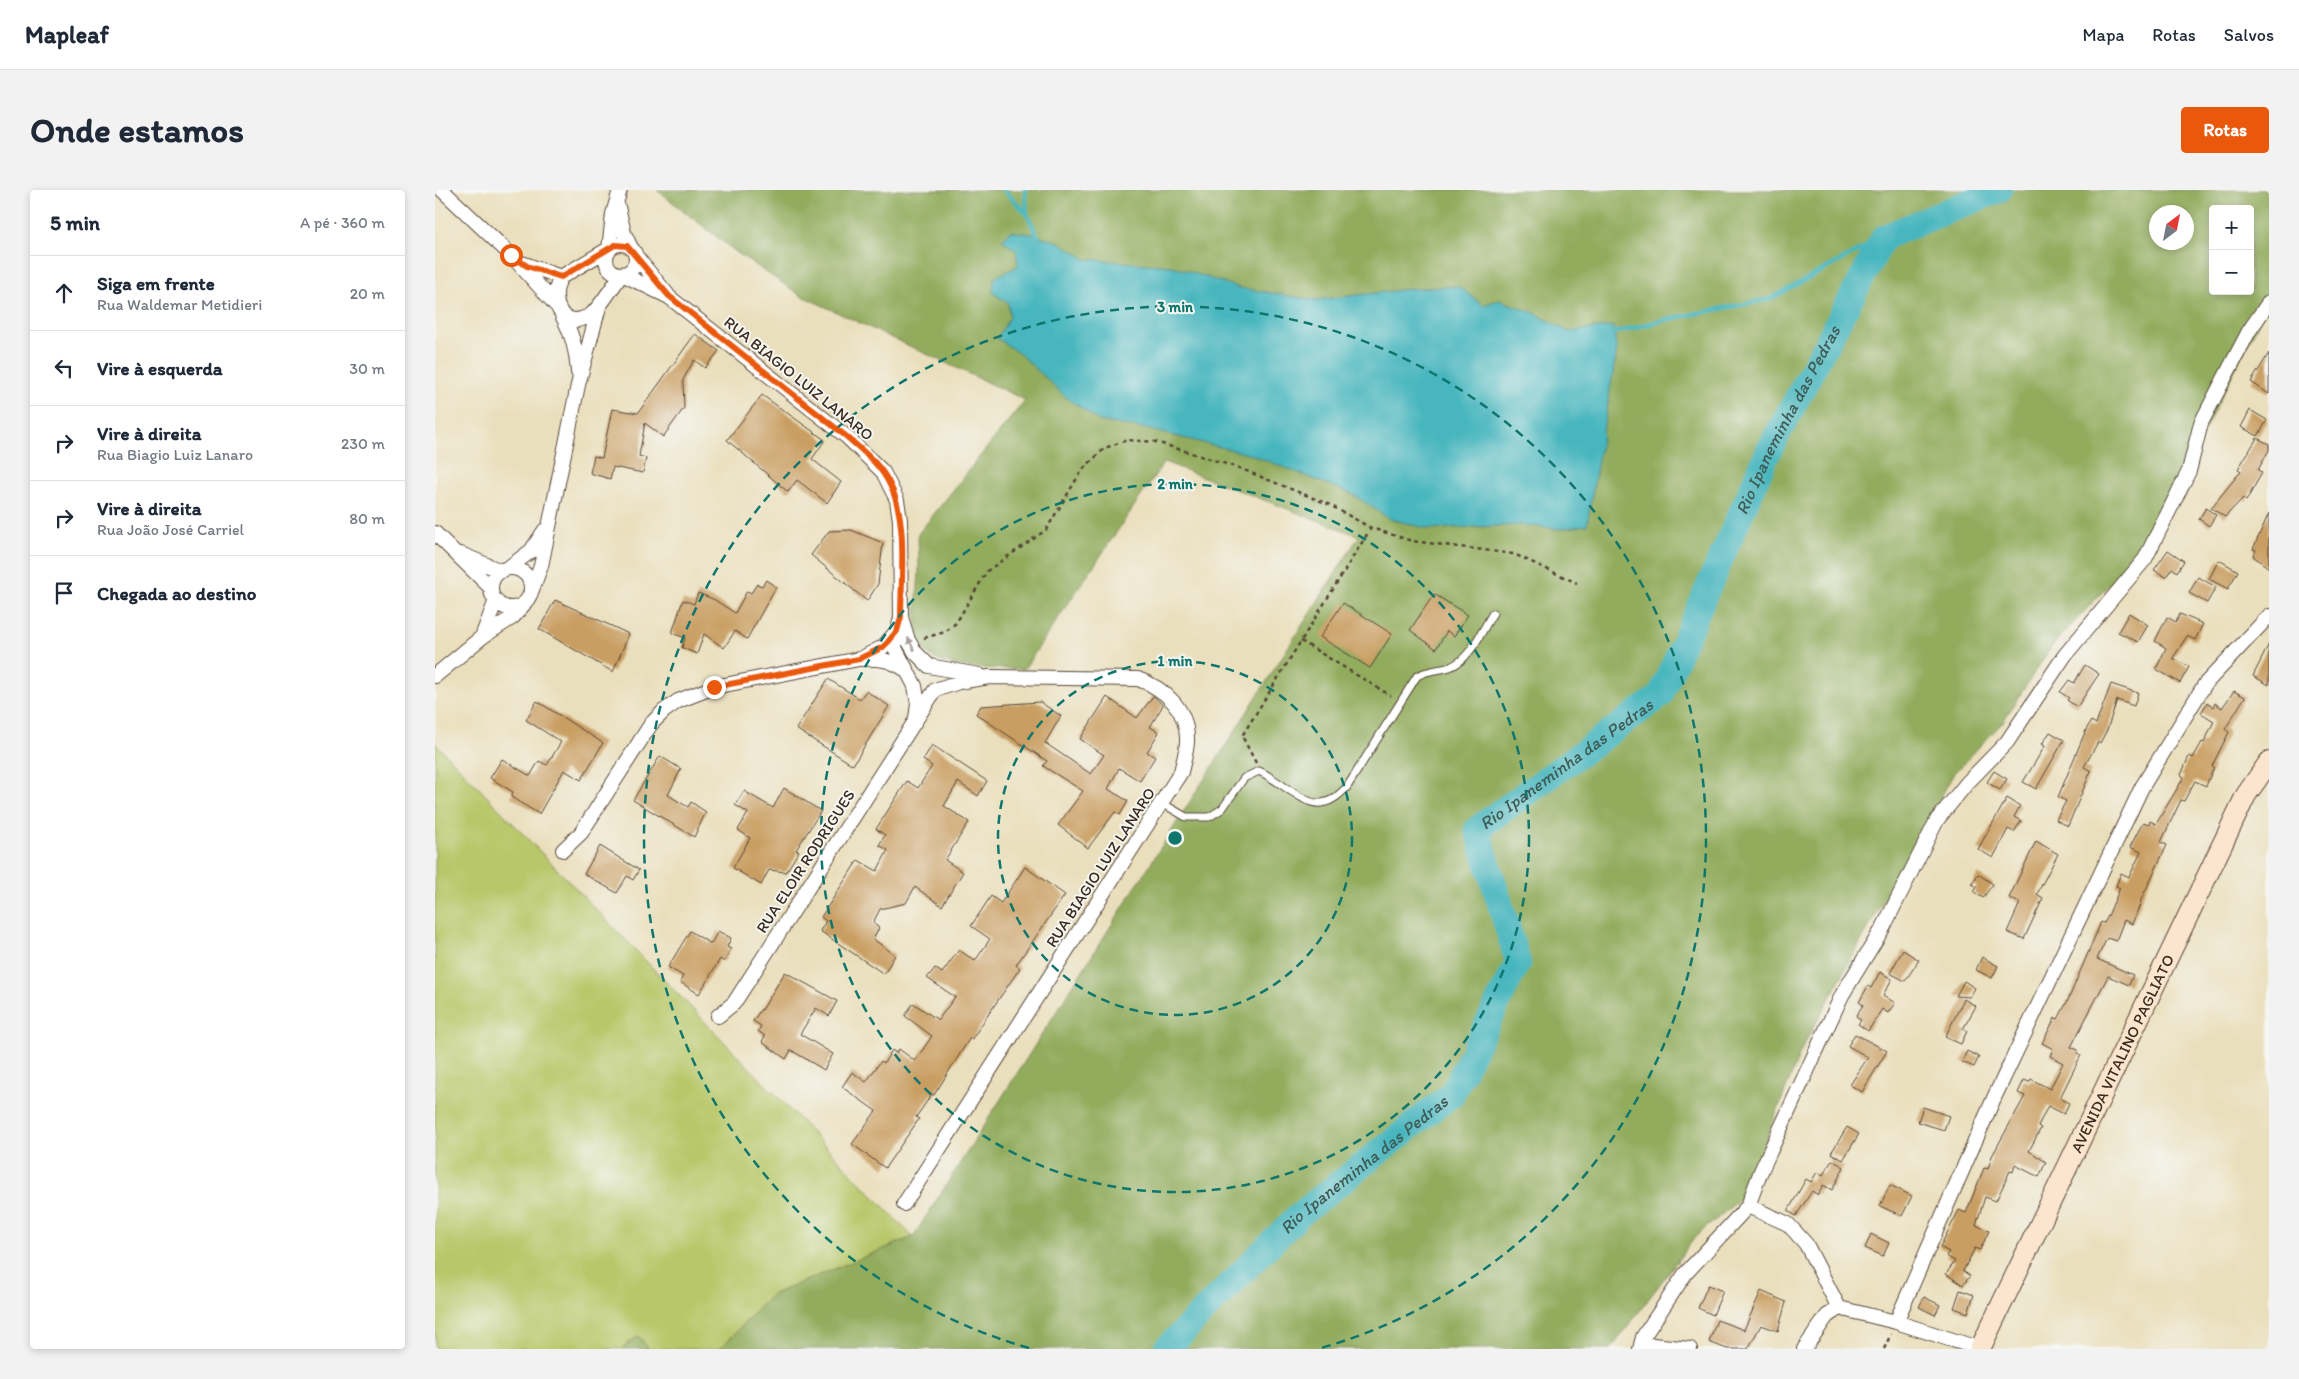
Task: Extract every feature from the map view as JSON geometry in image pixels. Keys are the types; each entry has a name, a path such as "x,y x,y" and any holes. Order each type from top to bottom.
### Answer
{"street":[{"path":"441,190 511,255 559,310 574,319 584,319 592,315 622,274 633,267 633,251 619,244 561,277 555,290 559,310 575,346 578,385"},
{"path":"619,193 613,214 607,264 613,272 622,274"},
{"name":"RUA BIAGIO LUIZ LANARO","path":"619,193 620,219 633,251 669,296 847,437 883,472 897,500 900,520 902,634 895,648 915,686"},
{"path":"511,255 527,266 561,277"},
{"name":"RUA BIAGIO LUIZ LANARO","path":"622,274 669,296"},
{"path":"1640,1349 1643,1338 1685,1274 1748,1206 1761,1171 1842,994 1883,928 1937,820 1967,783 2007,742 2065,655 2145,559 2189,471 2201,423 2249,331 2269,302"},
{"path":"435,676 482,637 517,613 528,598 541,566 578,385 599,306"},
{"path":"482,637 494,594 496,575 531,551 550,520"},
{"path":"435,533 508,607 521,605 528,598 530,581 526,575 515,568 505,570 469,558 450,547"},
{"path":"1896,1322 1994,1098 2142,787 2205,684 2269,616"},
{"path":"859,659 883,647 902,634"},
{"name":"RUA BIAGIO LUIZ LANARO","path":"902,634 915,652 929,666 989,677 1138,679 1156,685 1170,697 1181,713 1187,728 1187,743 1181,772 905,1204"},
{"path":"563,850 581,833 651,724 663,711 678,701 714,687 859,659 881,658 892,661 906,670"},
{"path":"915,686 926,693 935,690 940,678 937,670 929,666 921,667 915,672 913,681 918,704 916,721"},
{"name":"RUA BIAGIO LUIZ LANARO","path":"935,690 959,682 989,677"},
{"name":"RUA ELOIR RODRIGUES","path":"718,1016 734,1003 935,690"},
{"name":"AVENIDA VITALINO PAGLIATO","path":"1980,1349 2246,795 2269,762"},
{"path":"1748,1206 1788,1224 1806,1244 1839,1308"},
{"path":"1804,1349 1827,1316 1839,1308 1896,1322 1980,1349"},
{"path":"1649,1349 1653,1345 1690,1349"}],"lane":[{"path":"1162,803 1186,817 1209,817 1222,809 1244,778 1259,771 1271,776 1304,799 1320,804 1334,799 1347,787 1417,676 1427,670 1449,667 1458,663 1468,654 1493,613"}],"path":[{"path":"902,634 926,638 945,632 956,623 987,571 1046,530 1082,470 1105,448 1127,440 1156,442 1239,468 1328,504 1371,528 1412,541 1514,554 1577,582"},
{"path":"1259,771 1252,753 1241,736 1371,528"},
{"path":"1301,641 1400,701"}],"green space":[{"path":"657,190 2269,190 2269,302 2185,469 2158,512 2135,557 2051,647 2002,723 1954,773 1802,1048 1744,1196 1696,1236 1611,1349 720,1349 771,1295 913,1237 1359,536 1164,462 1024,669 976,668 939,661 924,648 919,638 917,627 918,534 1025,400 800,295 736,252"},
{"path":"435,743 913,1237 771,1295 720,1349 649,1349 638,1336 622,1349 435,1349"},
{"path":"638,1336 649,1349 622,1349"}],"water":[{"path":"1010,231 1032,234 1059,242 1086,259 1172,266 1240,288 1315,300 1408,289 1458,286 1483,305 1499,300 1535,313 1569,332 1613,326 1617,350 1587,525 1560,529 1523,525 1429,529 1390,519 1352,494 1252,455 1146,429 1099,421 1066,397 1021,355 997,338 1010,317 1008,303 993,293 994,278 1018,266 1016,250 1002,240"}],"building":[{"path":"695,334 719,351 705,368 694,360 683,380 684,408 663,437 645,423 639,456 646,458 643,473 613,467 610,479 590,473 594,456 602,458 612,409 638,413"},
{"path":"2269,353 2269,394 2251,382"},
{"path":"762,395 825,440 812,459 841,482 827,503 797,480 788,492 727,440"},
{"path":"2250,410 2267,420 2258,436 2241,427"},
{"path":"2257,438 2269,444 2269,450 2258,470 2262,473 2246,501 2243,498 2225,517 2211,508 2241,471 2238,469"},
{"path":"2206,508 2216,515 2209,526 2199,519"},
{"path":"2269,513 2269,568 2253,556 2256,550 2253,549"},
{"path":"851,530 883,543 878,584 867,601 811,555 829,531"},
{"path":"2168,550 2184,561 2177,572 2172,568 2166,577 2154,570"},
{"path":"2219,560 2238,571 2228,589 2209,579"},
{"path":"2198,577 2216,587 2207,603 2189,593"},
{"path":"766,580 776,587 747,639 735,631 724,648 704,634 697,654 682,648 685,638 672,633 683,600 694,604 698,593 715,600 735,613 747,591 751,593 757,584 762,586"},
{"path":"1434,594 1468,615 1454,636 1447,631 1436,649 1410,630"},
{"path":"555,600 629,634 613,672 539,629"},
{"path":"1343,603 1392,634 1370,668 1320,637"},
{"path":"2129,613 2148,625 2138,642 2118,632"},
{"path":"2180,614 2203,624 2195,640 2187,636 2173,658 2189,667 2180,683 2156,669 2166,648 2155,641 2167,617 2176,622"},
{"path":"2269,644 2269,685 2253,676"},
{"path":"2085,665 2099,674 2077,707 2060,692 2069,680 2074,683"},
{"path":"828,679 860,699 866,691 889,706 853,765 796,729"},
{"path":"2111,684 2138,693 2134,706 2117,700 2107,730 2084,767 2091,771 2068,826 2056,820 2066,801 2058,797 2086,730 2091,721 2096,724"},
{"path":"2234,691 2245,697 2225,729 2229,732 2212,766 2214,767 2206,786 2195,781 2184,801 2181,800 2161,842 2167,845 2140,902 2132,924 2124,920 2116,941 2107,938 2097,959 2133,975 2129,985 2108,976 2071,1047 2078,1050 2077,1053 2081,1055 2060,1098 2069,1103 2064,1114 2048,1106 2038,1126 2041,1128 2029,1151 2046,1162 2039,1177 2015,1165 2013,1172 2010,1171 1996,1201 1985,1197 1976,1225 1989,1231 1980,1250 1975,1248 1963,1271 1970,1276 1963,1285 1946,1274 1955,1261 1946,1256 1949,1252 1940,1247 1959,1210 1966,1213 1984,1168 1988,1169 1992,1156 2025,1096 2018,1093 2024,1080 2029,1082 2031,1079 2050,1089 2063,1063 2050,1056 2053,1049 2042,1043 2055,1018 2058,1019 2069,998 2101,922 2104,923 2107,918 2120,888 2116,886 2121,873 2129,877 2141,852 2130,847 2143,822 2149,824 2150,821 2156,824 2184,777 2181,775 2189,756 2193,758 2202,742 2204,743 2214,721 2201,713 2207,703 2213,707 2215,703 2222,708"},
{"path":"1153,696 1163,705 1150,727 1159,732 1147,752 1155,757 1140,781 1119,768 1108,789 1128,801 1120,815 1115,812 1088,848 1058,825 1083,791 1043,766 1047,761 976,714 981,706 1040,702 1061,716 1045,743 1091,774 1104,755 1080,739 1107,697 1137,718"},
{"path":"537,701 603,743 581,780 564,770 539,814 511,797 513,792 490,778 502,759 530,776 539,761 547,765 561,742 526,720"},
{"path":"2050,732 2064,740 2036,789 2023,782 2045,746 2042,744"},
{"path":"932,745 987,781 978,796 958,782 944,806 969,822 945,860 963,872 942,906 915,887 906,903 880,909 873,923 879,928 873,939 895,955 884,974 820,931 826,921 821,917 858,860 877,871 888,850 879,845 885,835 876,829 907,781 918,788 932,766 923,760"},
{"path":"660,756 681,769 668,795 688,807 691,802 706,812 694,837 633,800"},
{"path":"1994,771 2007,779 2000,790 1987,782"},
{"path":"784,788 821,811 796,850 799,851 786,872 769,870 761,885 733,868 750,838 738,830 748,813 735,805 744,791 773,808"},
{"path":"2007,798 2020,806 2014,817 2021,821 2014,832 2008,829 1993,858 1978,849"},
{"path":"2036,841 2058,854 2037,894 2043,898 2024,939 2007,932 2020,903 2009,898"},
{"path":"600,846 639,870 633,880 627,876 617,893 584,874"},
{"path":"1025,867 1065,895 1016,965 1020,968 972,1039 970,1038 934,1095 932,1094 916,1117 919,1119 885,1168 852,1144 876,1111 842,1087 852,1072 866,1082 881,1061 884,1063 892,1050 896,1053 899,1049 915,1061 932,1036 905,1016 913,1003 938,1020 955,997 927,978 935,968 942,973 959,950 975,961 990,939 971,926 991,896 1001,903"},
{"path":"1978,874 1993,884 1983,898 1974,892 1977,887 1972,884"},
{"path":"690,931 711,944 718,931 731,938 727,947 731,949 724,962 720,959 699,994 680,982 683,976 668,967"},
{"path":"1903,950 1919,960 1905,981 1890,973"},
{"path":"1982,957 1998,966 1992,978 1976,970"},
{"path":"785,972 837,1001 829,1016 816,1008 800,1034 833,1054 824,1070 791,1050 786,1059 762,1042 765,1036 758,1031 761,1026 753,1021 762,1010"},
{"path":"1880,972 1892,979 1883,995 1895,1003 1888,1013 1882,1009 1868,1031 1858,1024 1861,1020 1856,1016 1863,1005 1859,1002 1868,986 1871,988"},
{"path":"1964,981 1975,988 1970,997 1956,996"},
{"path":"1964,999 1976,1006 1963,1029 1967,1031 1961,1044 1945,1037"},
{"path":"1855,1034 1887,1051 1862,1092 1850,1085 1868,1057 1848,1046"},
{"path":"1967,1051 1979,1057 1974,1067 1962,1062"},
{"path":"1923,1107 1949,1116 1944,1130 1918,1122"},
{"path":"1847,1127 1859,1134 1843,1160 1831,1153"},
{"path":"1832,1160 1844,1167 1832,1190 1823,1185 1818,1195 1812,1191 1796,1216 1788,1211 1806,1179 1811,1182 1817,1172 1823,1175"},
{"path":"1890,1185 1912,1196 1902,1216 1880,1206"},
{"path":"1871,1234 1889,1243 1883,1256 1865,1248"},
{"path":"1708,1285 1723,1291 1713,1315 1698,1308"},
{"path":"1960,1290 1974,1295 1968,1313 1954,1308"},
{"path":"1761,1291 1786,1302 1778,1331 1761,1325 1748,1349 1727,1349 1709,1342 1717,1320 1744,1330"},
{"path":"1924,1297 1940,1305 1935,1315 1919,1307"}],"waterway":[{"path":"1004,190 1027,214 1039,239"},
{"path":"1025,190 1027,214"},
{"name":"Rio Ipaneminha das Pedras","path":"1166,1349 1298,1216 1452,1094 1518,962 1477,829 1660,696 1768,452 1884,237 1999,190"},
{"path":"1610,334 1664,320 1770,299 1884,237"}],"route":[{"path":"511,255 527,266 561,277 615,245 623,244 631,248 669,296 847,437 883,472 891,485 897,500 900,520 901,617 897,631 888,642 883,647 859,659 714,687"}]}
